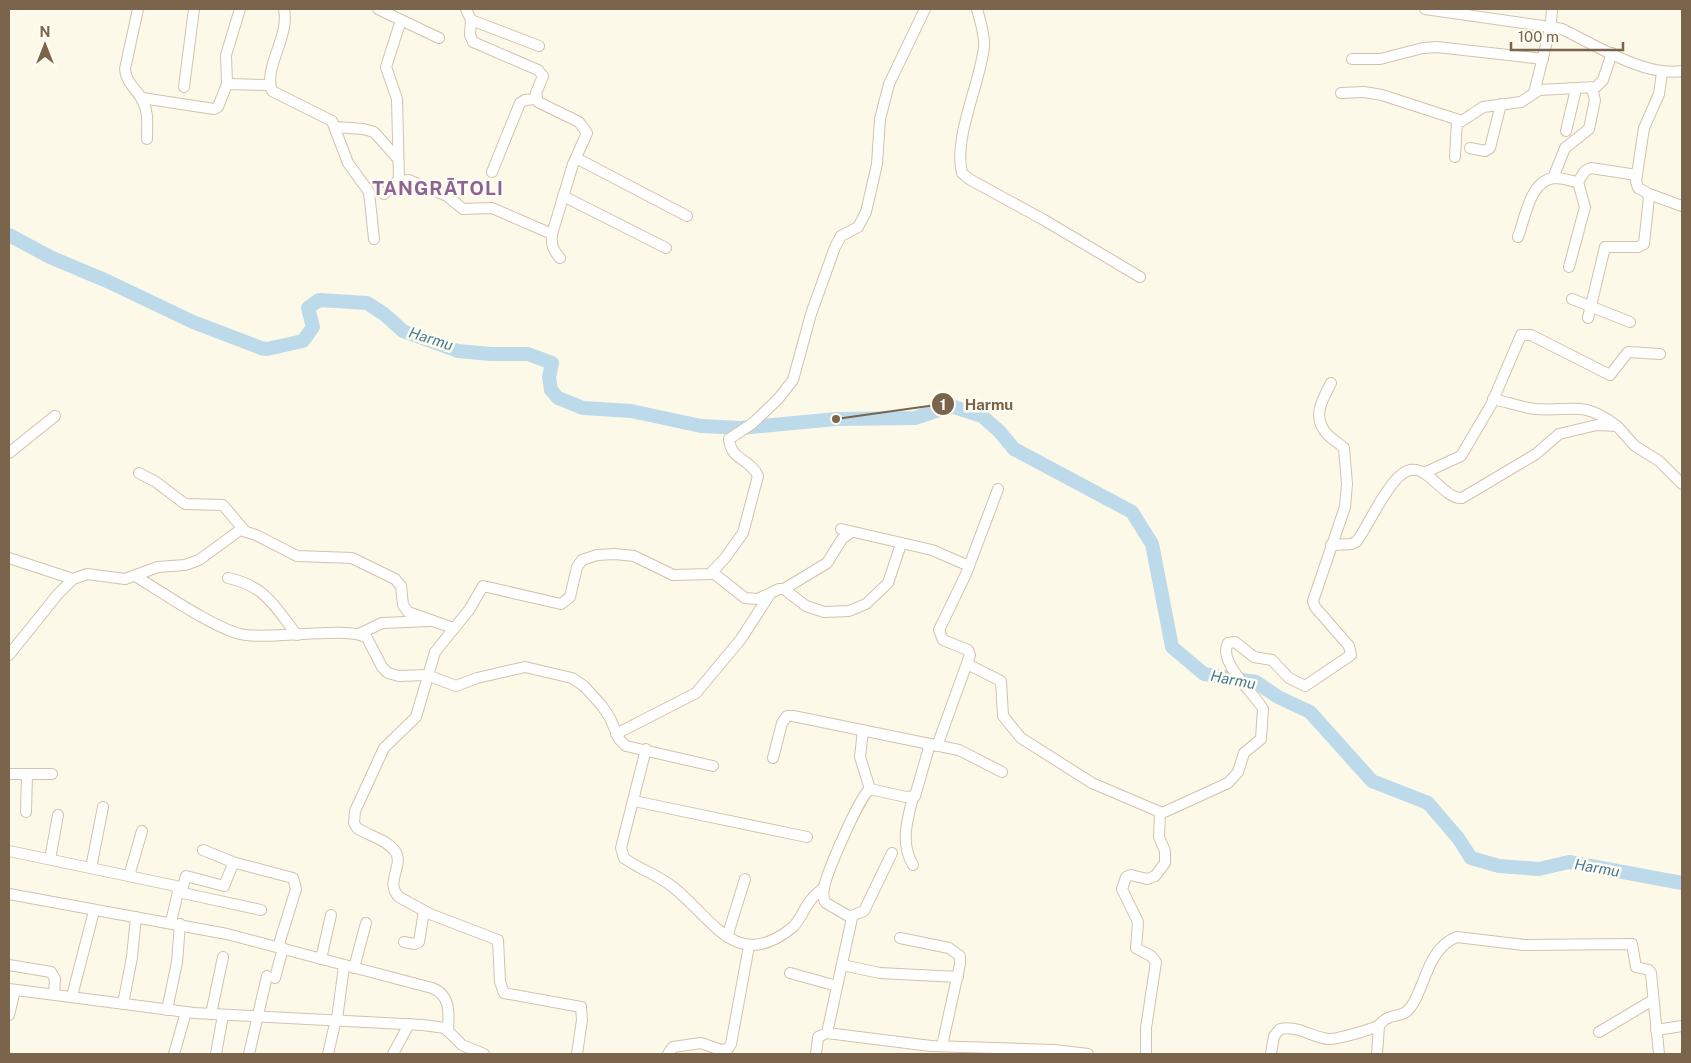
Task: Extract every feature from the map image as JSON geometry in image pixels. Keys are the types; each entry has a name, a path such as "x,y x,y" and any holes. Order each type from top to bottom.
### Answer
{"street":[{"path":"138,9 125,69 130,84 142,98 148,117 147,139"},
{"path":"184,87 194,9"},
{"path":"142,98 214,109 221,102 223,90 227,84 226,56 240,9"},
{"path":"284,9 286,25 270,78 270,86 276,95 328,117 335,127 348,163 369,192 374,239"},
{"path":"378,9 439,38"},
{"path":"466,9 471,20 470,35 473,42 541,72 542,80 535,99"},
{"path":"577,1054 582,1020 580,1006 505,994 501,985 498,940 424,911 406,902 396,894 393,880 398,859 394,850 358,829 354,819 355,811 385,746 416,717 427,674 435,652 469,610 483,586 554,604 566,603 570,597 577,567 582,560 590,556 627,554 672,575 699,576 712,572 743,533 758,478 754,469 733,454 729,439 753,423 778,399 793,380 811,314 835,247 841,236 858,227 866,212 877,164 879,131 889,84 925,9"},
{"path":"977,9 982,26 984,48 960,150 962,173 969,179 1044,220 1140,277"},
{"path":"1425,9 1550,30 1562,29 1612,53 1662,73 1682,71"},
{"path":"1534,92 1550,30 1552,9"},
{"path":"399,180 397,99 386,67 401,20"},
{"path":"471,20 539,46"},
{"path":"1352,59 1380,59 1423,48 1437,47 1543,59"},
{"path":"1340,93 1364,92 1382,95 1457,120 1466,119 1483,107 1521,102 1534,92 1545,89 1592,89 1600,84 1612,53"},
{"path":"1662,73 1659,94 1644,128 1637,175 1638,188 1682,206"},
{"path":"227,84 270,86"},
{"path":"1566,131 1576,89"},
{"path":"1553,178 1565,148 1589,129 1595,100 1592,89"},
{"path":"492,172 520,103 525,100 535,99 584,127 587,133 576,158 552,234 551,244 554,252 560,258"},
{"path":"1470,148 1485,151 1490,148 1500,104"},
{"path":"1455,157 1457,120"},
{"path":"335,127 374,132 398,159"},
{"path":"576,158 687,216"},
{"path":"1578,182 1585,172 1591,168 1637,175"},
{"path":"1518,237 1532,195 1540,184 1553,178 1578,182"},
{"path":"384,194 399,180 409,180 447,196 463,208 492,208 552,234"},
{"path":"1569,267 1585,207 1578,182"},
{"path":"1588,318 1605,247 1638,247 1644,244 1649,194"},
{"path":"563,196 666,248"},
{"path":"1572,299 1630,322"},
{"path":"1424,473 1461,456 1493,399 1518,340 1525,334 1531,335 1610,375 1628,352 1660,354"},
{"path":"1160,814 1224,786 1234,778 1247,750 1259,742 1262,733 1263,710 1236,674 1226,653 1227,644 1232,641 1254,656 1272,660 1289,678 1305,686 1350,657 1352,651 1350,646 1314,604 1316,589 1345,507 1347,492 1344,448 1328,434 1319,420 1319,407 1332,383"},
{"path":"1493,399 1533,408 1586,409 1596,412 1618,426 1635,446 1659,461 1682,484"},
{"path":"11,447 55,416"},
{"path":"1331,545 1352,544 1358,540 1401,474 1410,471 1424,473 1454,498 1462,498 1536,454 1559,434 1596,425 1618,426"},
{"path":"139,474 156,482 185,504 223,505 244,530 297,556 343,556 352,558 395,579 400,586 403,605 408,612 453,628"},
{"path":"913,865 907,856 905,842 913,797 918,790 970,655 968,650 943,640 939,630 969,566 998,489"},
{"path":"9,652 73,579 87,574 118,579 135,576 158,567 185,565 199,560 230,536 244,530"},
{"path":"712,572 741,597 758,599 776,590 784,590 827,563 846,530 932,550 969,566"},
{"path":"784,590 799,602 824,612 849,611 863,606 888,583 901,544"},
{"path":"9,558 73,579"},
{"path":"135,576 208,619 237,633 297,636 359,634 382,623 436,621"},
{"path":"228,578 257,588 269,600 297,636"},
{"path":"616,734 696,693 742,639 770,594"},
{"path":"359,634 366,638 374,656 388,673 399,676 427,674 453,686 525,667 567,676 584,686 597,700 610,718 616,734 626,746 646,749 713,766"},
{"path":"967,664 1001,681 1003,716 1020,738 1092,783 1153,808 1160,814"},
{"path":"773,758 782,723 787,716 959,750 1002,772"},
{"path":"863,730 860,757 870,789"},
{"path":"646,749 621,848 624,858 672,886 727,937 736,943 749,946 763,943 793,926 810,900 824,888 847,829 864,794 870,789"},
{"path":"9,774 52,774"},
{"path":"26,812 27,774"},
{"path":"870,789 913,797"},
{"path":"634,801 807,837"},
{"path":"90,868 104,807"},
{"path":"1146,1054 1146,1028 1156,962 1151,956 1136,948 1138,922 1122,889 1126,877 1131,875 1146,878 1155,876 1165,863 1164,851 1159,837 1160,814"},
{"path":"50,860 58,815"},
{"path":"129,876 142,831"},
{"path":"203,850 235,863 295,880 296,889 280,948 257,1017 249,1054"},
{"path":"9,851 176,886 180,892 261,910"},
{"path":"851,916 864,910 892,852"},
{"path":"167,1010 177,962 176,923 180,892 186,876 224,886 235,863"},
{"path":"727,937 745,878"},
{"path":"824,888 826,903 851,916"},
{"path":"9,894 176,923 280,948 438,990 443,994 448,1006 448,1031"},
{"path":"72,996 94,910"},
{"path":"404,942 414,944 419,942 424,911"},
{"path":"321,959 331,915"},
{"path":"827,1033 851,916"},
{"path":"123,1004 132,956 136,917"},
{"path":"328,1054 349,967 366,923"},
{"path":"1271,1054 1275,1034 1280,1028 1291,1028 1336,1040 1379,1026 1387,1018 1402,1014 1409,1009 1426,969 1444,946 1457,937 1524,945 1632,944 1636,967 1650,971 1659,1054"},
{"path":"900,938 958,952 960,959 958,977 942,1046"},
{"path":"668,1054 673,1047 696,1044 721,1050 728,1049 731,1044 749,946"},
{"path":"211,1014 223,956"},
{"path":"9,965 51,972 55,979 54,994"},
{"path":"842,965 880,974 958,977"},
{"path":"790,972 837,986"},
{"path":"9,1015 12,990 72,996 186,1012 257,1017 336,1019 442,1028 448,1031 462,1045 484,1054"},
{"path":"1599,1032 1653,1000"},
{"path":"174,1054 186,1012"},
{"path":"216,1054 223,1015"},
{"path":"393,1054 409,1024"},
{"path":"1377,1054 1379,1026"},
{"path":"1656,1030 1682,1026"},
{"path":"816,1054 818,1037 827,1033 942,1046 1054,1050 1088,1054"}],"waterway":[{"name":"Harmu","path":"9,235 50,257 107,281 193,322 261,348 267,349 303,341 313,327 308,308 319,300 367,303 384,314 403,331 458,351 491,354 528,354 552,363 549,377 551,390 558,398 583,408 631,411 701,426 740,428 836,419 915,418 951,406 982,416 999,431 1014,449 1132,512 1152,544 1172,647 1204,674 1256,682 1278,697 1310,712 1372,781 1428,803 1458,838 1471,858 1499,866 1539,869 1569,862 1682,883"}],"place":[{"name":"Harmu","path":"836,419"}],"district":[{"name":"TANGRĀTOLI","path":"438,188"}]}
